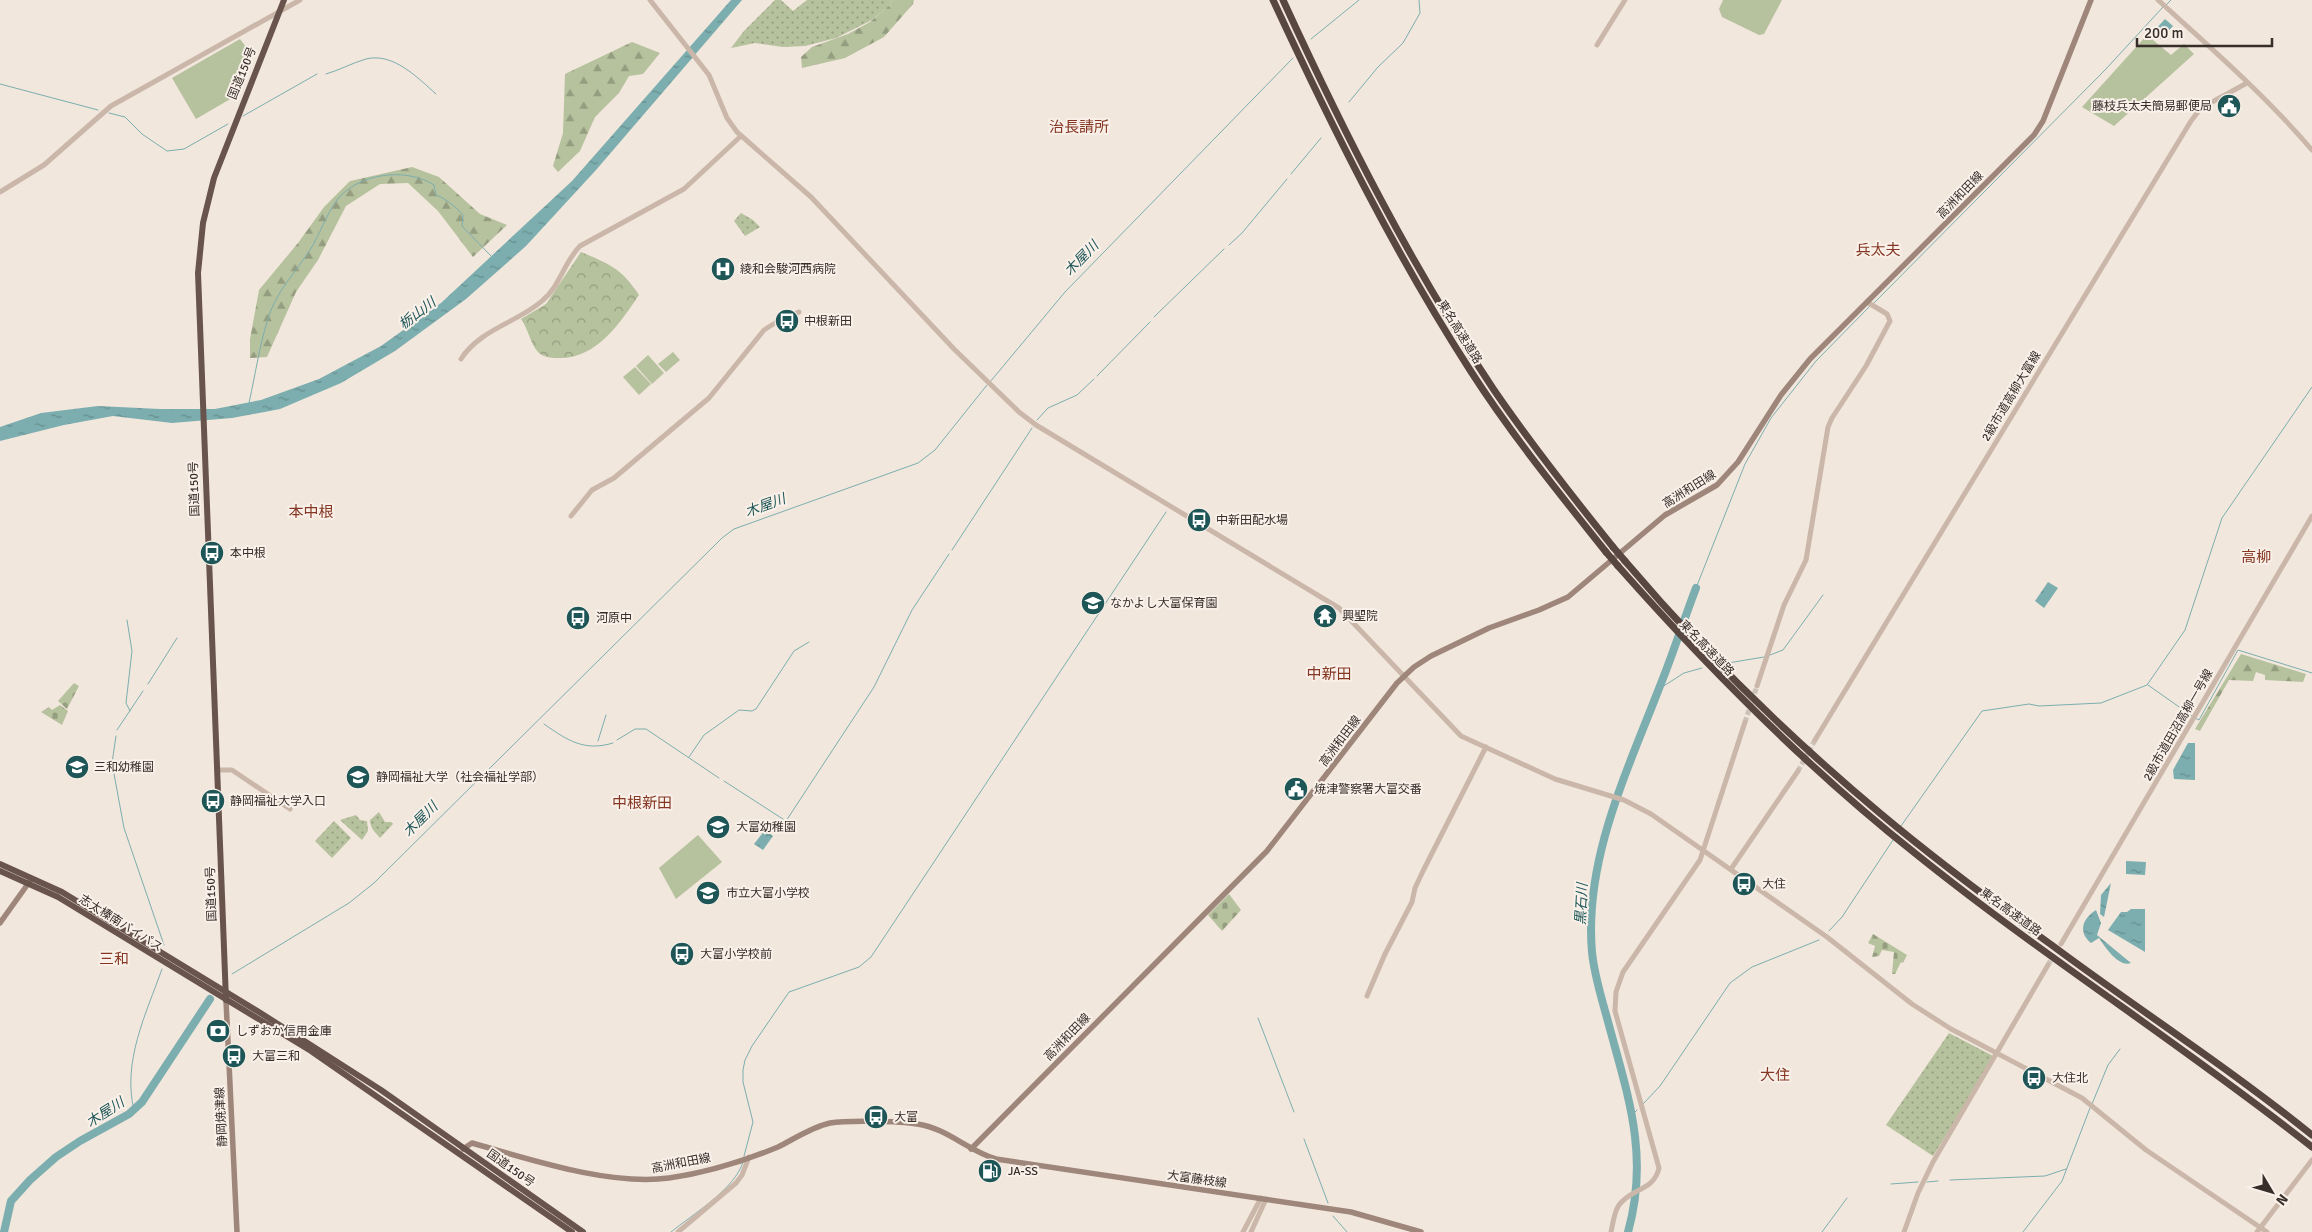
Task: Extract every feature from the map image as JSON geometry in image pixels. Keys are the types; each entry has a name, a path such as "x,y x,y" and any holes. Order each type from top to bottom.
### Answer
{"highway":[{"name":"国道150号","path":"284,0 224,148 208,202 198,273 202,426 226,1000 311,1051 572,1232"},
{"name":"東名高速道路","path":"1273,0 1356,174 1431,307 1497,410 1606,552 1684,640 1790,746 1909,849 2034,943 2211,1070 2312,1147"},
{"name":"東名高速道路","path":"1283,0 1352,145 1418,269 1466,346 1525,434 1613,547 1678,622 1772,717 1882,815 2055,948 2216,1063 2312,1136"},
{"name":"志太榛南バイパス","path":"0,864 31,880 226,1000"},
{"name":"志太榛南バイパス","path":"0,871 62,892 226,992"},
{"name":"国道150号","path":"226,992 381,1090 583,1232"}],"main road":[{"name":"高洲和田線","path":"463,1149 472,1143 553,1166 616,1177 648,1180 671,1178 741,1160 830,1123 916,1123 942,1132 971,1148 1267,851 1404,676 1431,656 1463,640 1568,597 1665,515 1717,485 1738,462 1781,395 1810,359 2034,135 2043,121 2091,0"},
{"path":"0,923 31,880"},
{"name":"静岡焼津線","path":"226,1000 237,1232"},
{"name":"大富藤枝線","path":"971,1148 996,1159 1364,1215 1421,1232"}],"street":[{"path":"0,192 44,165 111,106 300,0"},
{"path":"650,0 701,65 716,88 727,118 742,136 812,197 988,384 1036,425 1339,608 1454,731 1557,779 1624,800 1651,814 1827,937 1912,1004 1951,1029 1996,1054 2082,1098 2146,1150 2259,1230 2267,1232"},
{"path":"1597,45 1626,0"},
{"path":"2158,0 2247,83 2293,128 2312,150"},
{"name":"2級市道高柳大富線","path":"1815,740 2191,120 2201,108 2247,83"},
{"path":"461,359 465,352 502,324 543,301 554,287 568,260 580,246 684,189 742,136"},
{"path":"1757,686 1784,605 1806,560 1828,427 1866,366 1890,321 1887,314 1867,302"},
{"path":"571,516 592,490 614,478 709,398 764,330 799,312"},
{"name":"2級市道田沼高柳一号線","path":"2061,944 2312,516"},
{"path":"1611,1232 1619,1206 1632,1194 1646,1188 1657,1174 1658,1161 1645,1124 1622,1042 1615,1011 1616,992 1623,972 1700,860 1745,722"},
{"path":"1367,996 1385,954 1412,902 1419,880 1486,746"},
{"path":"216,770 232,770 290,809"},
{"path":"1731,869 1760,823 1798,771"},
{"path":"1904,1232 1918,1193 1933,1162 2048,965"},
{"path":"678,1232 736,1183 749,1157"},
{"path":"2259,1230 2312,1160"},
{"path":"1243,1232 1264,1199"},
{"path":"1251,1232 1264,1199"}],"green space":[{"path":"775,0 781,0 793,11 807,0 892,0 890,5 872,20 836,38 805,46 783,47 755,43 731,48 744,31"},
{"path":"892,0 914,0 913,4 884,37 845,58 802,68 801,57 812,47 848,34 870,22 890,5"},
{"path":"1723,0 1782,0 1764,34 1759,35 1722,17 1719,9"},
{"path":"2147,35 2171,55 2184,44 2194,54 2114,126 2082,107"},
{"path":"240,39 253,56 239,94 196,119 172,78"},
{"path":"632,42 660,53 643,74 629,76 619,93 595,117 580,151 558,172 553,166 563,133 565,74"},
{"path":"412,167 439,177 480,214 507,225 473,257 438,211 408,183 380,184 346,206 318,260 296,292 267,357 250,358 250,339 259,290 298,243 324,207 350,181"},
{"path":"741,213 760,227 745,236 734,221"},
{"path":"581,252 600,260 621,273 639,295 615,328 595,346 584,353 571,357 555,358 545,356 536,349 521,319 546,304"},
{"path":"673,352 680,360 666,372 658,364"},
{"path":"648,355 664,373 652,384 636,366"},
{"path":"635,367 651,384 639,395 623,377"},
{"path":"2241,654 2306,674 2303,682 2265,680 2265,675 2256,672 2253,681 2229,680 2200,731 2195,729"},
{"path":"74,683 79,686 67,709 58,701"},
{"path":"60,705 68,711 62,725 41,712 49,707 52,710"},
{"path":"379,812 385,822 393,824 380,838 370,823 370,820"},
{"path":"356,815 360,820 367,821 368,831 362,840 340,820"},
{"path":"334,821 351,838 332,858 315,841"},
{"path":"698,835 722,862 676,899 659,868"},
{"path":"1229,894 1241,910 1222,931 1208,915"},
{"path":"1873,934 1907,955 1895,974 1892,974 1894,952 1882,950 1879,956 1872,957 1875,946 1868,943"},
{"path":"1949,1033 1995,1057 1933,1156 1886,1125"}],"water":[{"path":"731,0 742,0 596,170 526,246 466,299 395,351 341,383 280,409 232,418 172,423 113,416 64,425 0,441 0,427 41,413 98,406 215,409 261,400 319,379 381,346 441,303 572,181"},
{"path":"2165,19 2173,26 2161,39 2153,32"},
{"path":"2048,582 2058,588 2044,608 2035,601"},
{"path":"2188,743 2195,743 2195,780 2174,779 2173,770"},
{"path":"765,830 773,836 763,850 754,844"},
{"path":"2126,861 2146,862 2145,875 2126,874"},
{"path":"2111,883 2104,917 2100,914 2101,895"},
{"path":"2131,909 2145,909 2145,952 2108,930 2121,912 2127,912"},
{"path":"2096,910 2101,923 2097,935 2131,963 2126,964 2117,960 2099,938 2091,943 2087,939 2083,926 2087,917"}],"waterway":[{"name":"木屋川","path":"1311,39 1359,0"},
{"path":"1349,102 1378,67 1403,43 1420,13 1419,0"},
{"path":"2166,5 2171,0"},
{"path":"1874,303 2105,70 2163,7"},
{"name":"木屋川","path":"990,382 1065,292 1293,58"},
{"path":"326,74 366,59 386,59 404,68 436,94"},
{"path":"243,116 317,74"},
{"path":"0,84 98,110"},
{"path":"109,113 125,117 142,134 167,151 184,149 228,124"},
{"path":"1291,174 1321,138"},
{"path":"249,403 258,356 271,310 284,287 310,250 337,200 357,184 383,176 397,175 423,179 434,185 436,195 458,209 463,215 462,226 491,256"},
{"path":"1229,245 1242,233 1287,179"},
{"path":"1154,317 1224,249"},
{"path":"1696,588 1745,464 1771,418 1816,361 1871,305"},
{"path":"1097,376 1150,322"},
{"path":"1037,420 1048,408 1077,395 1094,379"},
{"name":"木屋川","path":"232,974 349,903 374,883 722,538 734,529 918,463 935,450 987,385"},
{"path":"1901,826 1982,711 2029,704 2039,706 2101,703 2147,685 2185,630 2222,518 2312,387"},
{"path":"952,550 1032,428"},
{"path":"744,1156 753,1122 743,1082 743,1070 745,1060 752,1046 789,992 859,967 871,957 1166,512"},
{"path":"724,781 786,821 874,687 912,610 949,554"},
{"name":"黒石川","path":"1628,1232 1637,1176 1636,1150 1628,1098 1593,960 1591,918 1594,885 1610,818 1696,588"},
{"path":"1770,655 1783,650 1823,595"},
{"path":"127,620 132,651 126,703 130,711"},
{"path":"148,684 177,638"},
{"path":"689,757 704,735 739,710 752,711 756,709 794,651 809,642"},
{"path":"2195,718 2199,720 2238,650 2312,673"},
{"path":"1728,663 1764,657"},
{"path":"1659,689 1684,673 1702,668"},
{"path":"2148,685 2192,716"},
{"path":"117,730 143,691"},
{"path":"598,741 606,715"},
{"path":"544,724 576,743 593,746 613,743"},
{"path":"617,740 635,729 646,729 719,778"},
{"path":"116,736 112,763 124,828 164,945"},
{"path":"1829,931 1842,917 1893,840"},
{"path":"1643,1104 1660,1086 1730,983 1752,967 1819,940"},
{"path":"134,1110 131,1092 133,1056 137,1038 162,969"},
{"name":"木屋川","path":"4,1232 11,1201 30,1180 56,1157 80,1141 129,1114 142,1102 210,999"},
{"path":"1258,1018 1294,1112"},
{"path":"2092,1104 2108,1065 2120,1049"},
{"path":"2023,1232 2062,1181 2090,1108"},
{"name":"黒石川","path":"1633,1114 1637,1110"},
{"path":"1304,1139 1328,1203"},
{"path":"671,1232 723,1191 739,1172 743,1162"},
{"path":"1950,1180 2045,1176 2066,1169"},
{"path":"1927,1182 1938,1181"},
{"path":"1891,1184 1918,1182"},
{"path":"1822,1232 1847,1198"},
{"path":"1333,1216 1347,1232"}],"tunnel":[{"path":"1745,722 1757,686"},
{"path":"1798,771 1815,740"},
{"path":"2048,965 2058,948"}],"place":[{"name":"藤枝兵太夫簡易郵便局","path":"2229,106"},
{"name":"綾和会駿河西病院","path":"723,269"},
{"name":"中根新田","path":"787,321"},
{"name":"中新田配水場","path":"1199,520"},
{"name":"本中根","path":"212,553"},
{"name":"なかよし大富保育園","path":"1093,603"},
{"name":"興聖院","path":"1325,616"},
{"name":"河原中","path":"578,618"},
{"name":"三和幼稚園","path":"77,767"},
{"name":"静岡福祉大学（社会福祉学部）","path":"358,777"},
{"name":"焼津警察署大富交番","path":"1296,789"},
{"name":"静岡福祉大学入口","path":"213,801"},
{"name":"大富幼稚園","path":"718,827"},
{"name":"大住","path":"1744,884"},
{"name":"市立大富小学校","path":"708,893"},
{"name":"大富小学校前","path":"682,954"},
{"name":"しずおか信用金庫","path":"218,1031"},
{"name":"大富三和","path":"234,1056"},
{"name":"大住北","path":"2034,1078"},
{"name":"大富","path":"876,1117"},
{"name":"JA-SS","path":"990,1171"}],"district":[{"name":"治長請所","path":"1079,127"},
{"name":"兵太夫","path":"1878,250"},
{"name":"本中根","path":"311,512"},
{"name":"高柳","path":"2256,557"},
{"name":"中新田","path":"1329,674"},
{"name":"中根新田","path":"642,803"},
{"name":"三和","path":"114,959"},
{"name":"大住","path":"1775,1075"}],"water label":[{"name":"栃山川","path":"417,313"}]}
